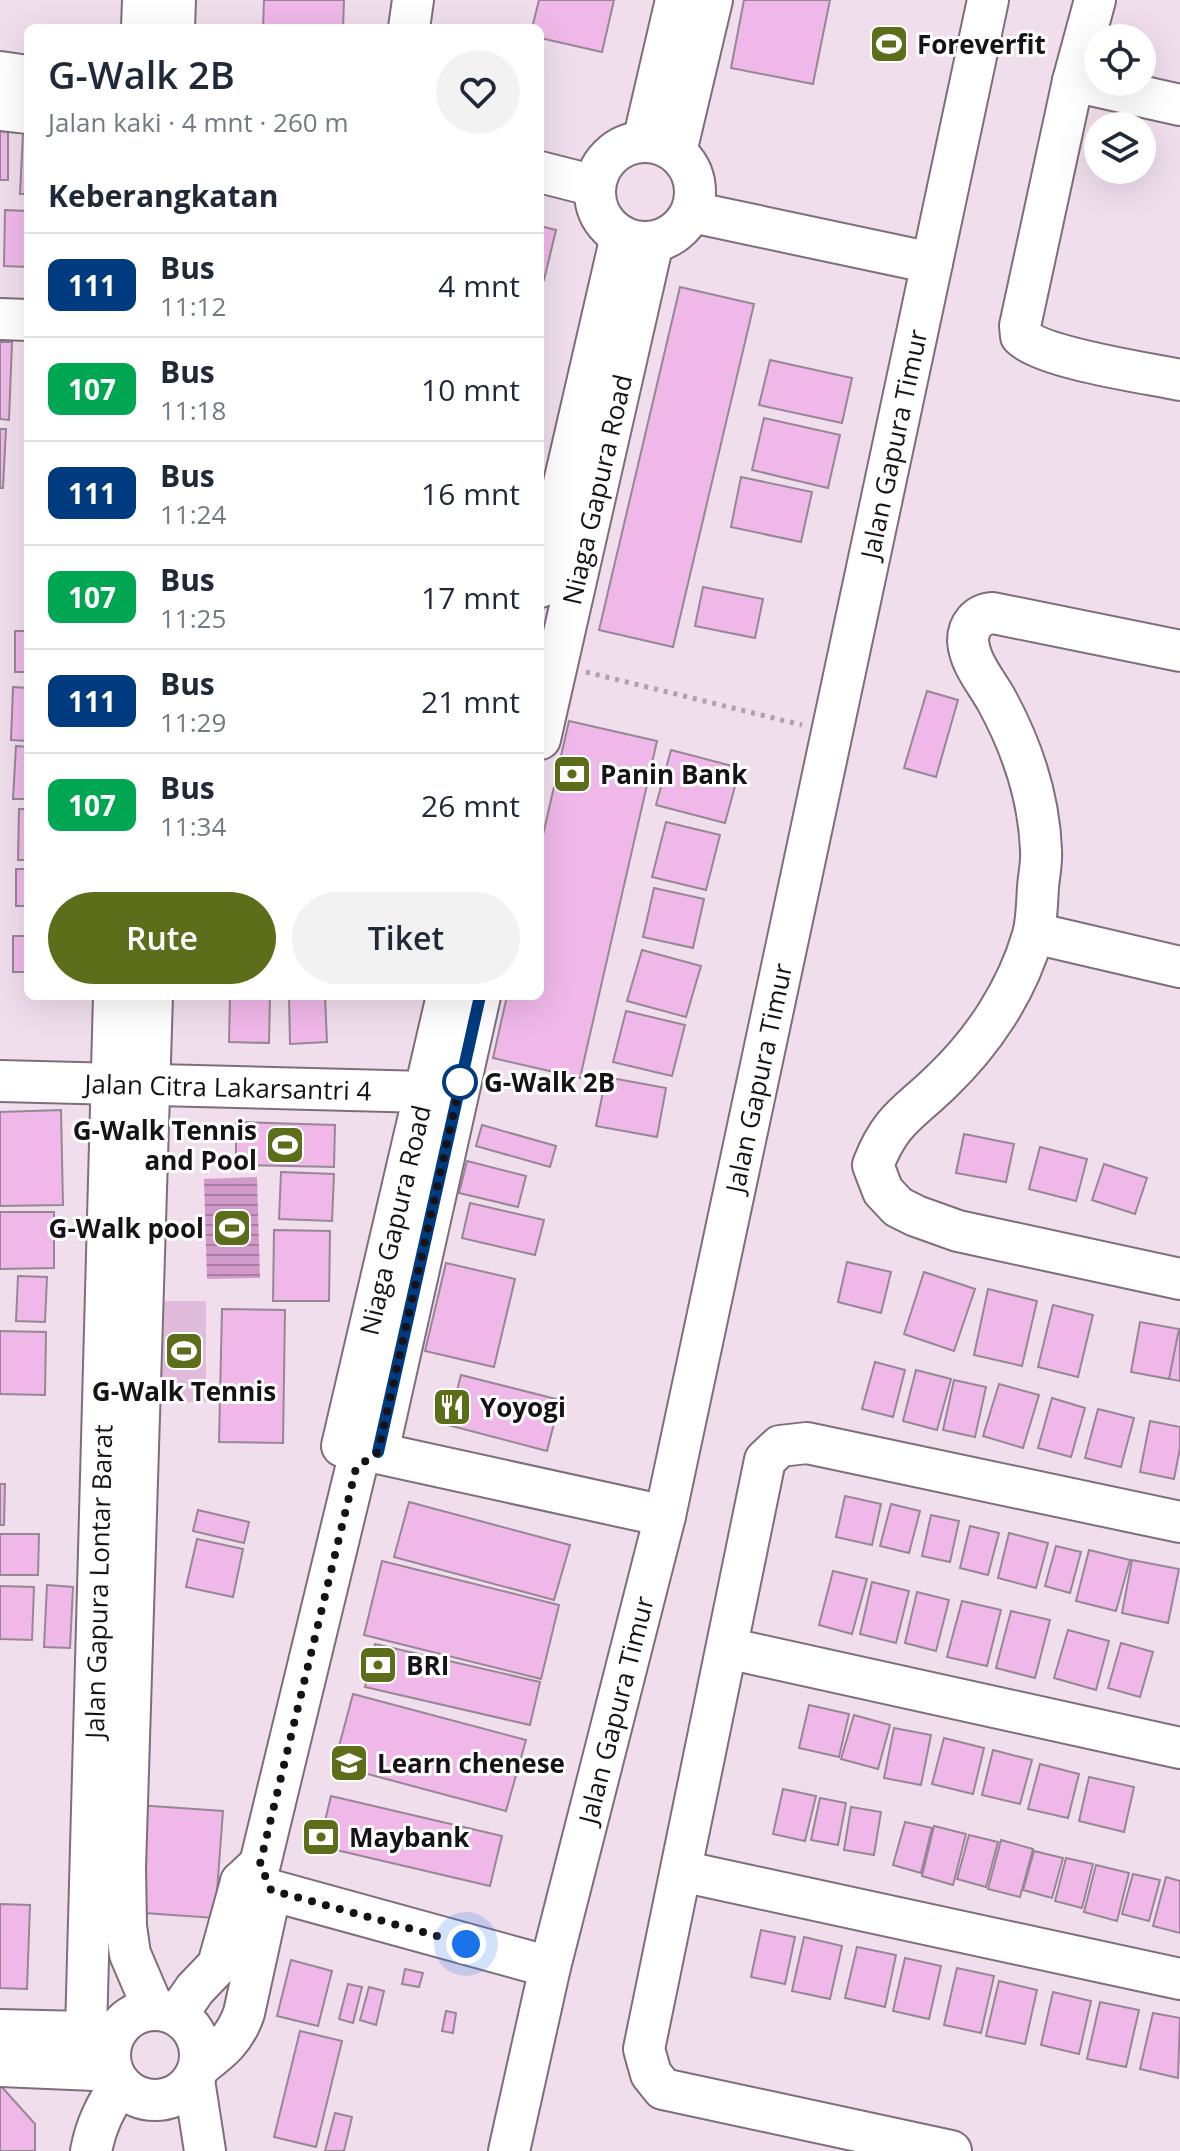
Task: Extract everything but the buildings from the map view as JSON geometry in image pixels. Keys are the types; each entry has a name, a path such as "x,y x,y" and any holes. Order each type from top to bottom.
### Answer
{"street":[{"path":"142,24 143,0"},
{"path":"174,24 175,0"},
{"path":"410,24 413,0"},
{"path":"660,147 676,0"},
{"path":"660,147 712,0"},
{"name":"Jalan Gapura Timur","path":"509,2151 550,1967 665,1516 988,0"},
{"path":"1095,0 1073,81 1034,258 1020,326 1021,336 1038,347 1061,355 1180,380"},
{"path":"0,72 24,75"},
{"path":"1073,81 1180,105"},
{"path":"0,110 24,113"},
{"path":"626,146 660,147 688,165 696,196 692,212 676,231 637,239 600,214 595,186 600,169 611,155 626,146"},
{"path":"544,173 595,186"},
{"path":"692,212 932,263"},
{"name":"Niaga Gapura Road","path":"544,573 637,239"},
{"name":"Niaga Gapura Road","path":"544,722 637,239"},
{"path":"0,319 24,320"},
{"path":"1180,651 993,613 984,613 975,619 968,639 973,662 1021,751 1035,800 1041,852 1034,933 1009,995 988,1028 940,1084 900,1116 881,1143 873,1165 883,1191 898,1207 958,1231 1180,1279"},
{"path":"1034,933 1180,967"},
{"name":"Jalan Gapura Lontar Barat","path":"115,1000 130,1085 126,1926 130,1954 165,2012"},
{"name":"Jalan Gapura Lontar Barat","path":"104,2066 130,1085 151,1000"},
{"name":"Niaga Gapura Road","path":"441,1094 447,1000"},
{"name":"Niaga Gapura Road","path":"257,1879 359,1455 441,1094 478,1000"},
{"name":"Jalan Citra Lakarsantri 4","path":"0,1081 441,1094"},
{"path":"951,2151 663,2089 651,2074 644,2049 765,1460 780,1446 807,1443 1180,1522"},
{"path":"359,1455 665,1516"},
{"path":"727,1648 1180,1748"},
{"path":"681,1871 1180,1979"},
{"path":"0,2066 104,2066 110,2063 113,2037 130,2018 165,2012 195,1989 218,1965 257,1879"},
{"path":"257,1879 550,1967"},
{"path":"0,2030 104,2066 131,2094 144,2099 172,2097 184,2090 197,2073 226,2047 244,2013 257,1879"},
{"path":"165,2012 186,2022 199,2042 197,2073 205,2151"},
{"path":"91,2151 103,2109 104,2066"}],"path":[{"path":"557,666 834,733"}],"shaded area":[{"name":"G-Walk pool","path":"257,1177 260,1278 207,1279 204,1179"},
{"name":"G-Walk Tennis","path":"162,1301 206,1301 206,1402 162,1402"}],"bus line":[{"name":"111","path":"378,1452 479,1000"}],"place":[{"name":"Foreverfit","path":"889,44"},
{"name":"Panin Bank","path":"572,774"},
{"name":"G-Walk 2B","path":"460,1082"},
{"name":"G-Walk Tennis and Pool","path":"285,1145"},
{"name":"G-Walk pool","path":"232,1228"},
{"name":"G-Walk Tennis","path":"184,1351"},
{"name":"Yoyogi","path":"452,1407"},
{"name":"BRI","path":"378,1665"},
{"name":"Learn chenese","path":"349,1763"},
{"name":"Maybank","path":"321,1837"}],"route":[{"path":"460,1082 463,1071 378,1452 356,1468 260,1864 271,1890 466,1944"}]}
